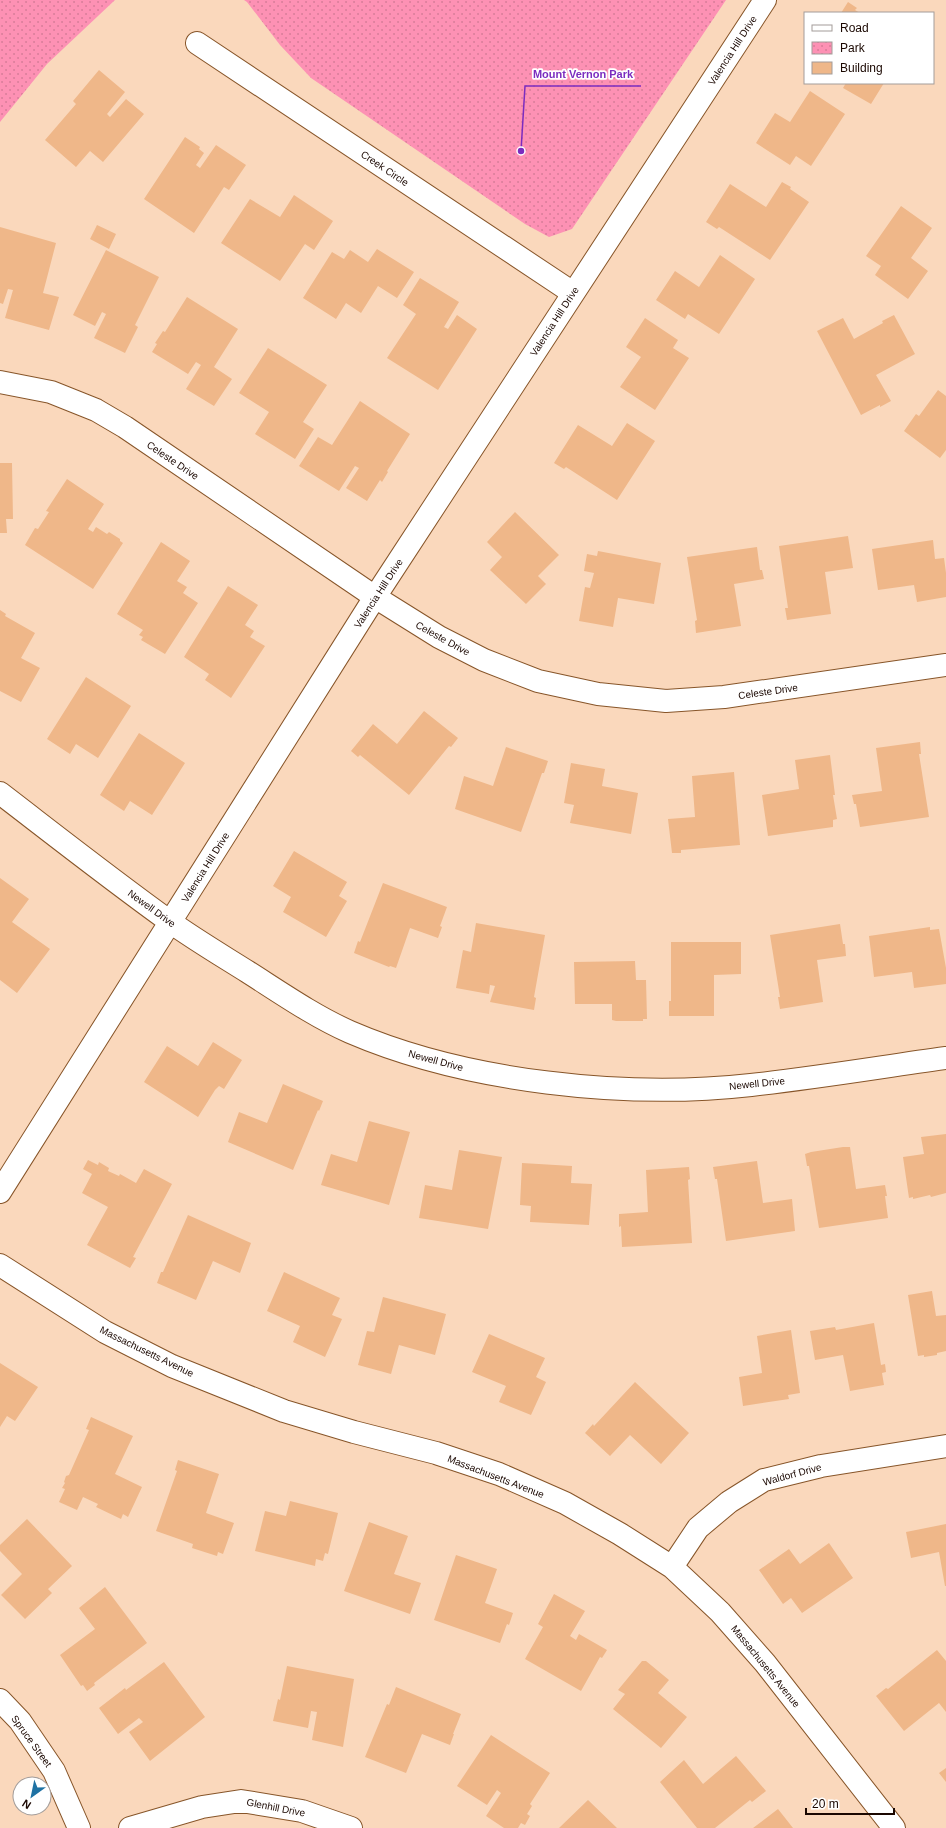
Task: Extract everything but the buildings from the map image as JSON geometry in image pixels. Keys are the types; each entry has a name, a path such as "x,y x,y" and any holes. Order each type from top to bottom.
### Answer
{"street":[{"name":"Valencia Hill Drive","path":"0,1192 375,597 765,0"},
{"name":"Creek Circle","path":"196,43 573,293"},
{"name":"Celeste Drive","path":"0,382 51,392 96,410 125,427 375,597 439,637 484,660 538,681 598,694 666,701 724,697 946,665"},
{"name":"Newell Drive","path":"0,793 170,922 301,1005 348,1031 402,1051 462,1067 522,1078 595,1088 667,1090 750,1085 946,1058"},
{"name":"Massachusetts Avenue","path":"0,1265 105,1332 172,1366 284,1411 354,1432 436,1453 499,1474 565,1503 620,1534 672,1567 720,1612 765,1663 894,1828"},
{"name":"Waldorf Drive","path":"672,1567 698,1528 729,1502 764,1480 821,1466 946,1446"},
{"name":"Spruce Street","path":"0,1700 20,1721 54,1771 79,1828"},
{"name":"Glenhill Drive","path":"130,1828 202,1807 241,1800 302,1811 351,1828"}],"green space":[{"path":"0,0 115,0 47,64 0,122"},
{"path":"244,0 726,0 572,229 549,237 525,224 311,78 280,45"}],"place":[{"name":"Mount Vernon Park","path":"521,151"}]}
